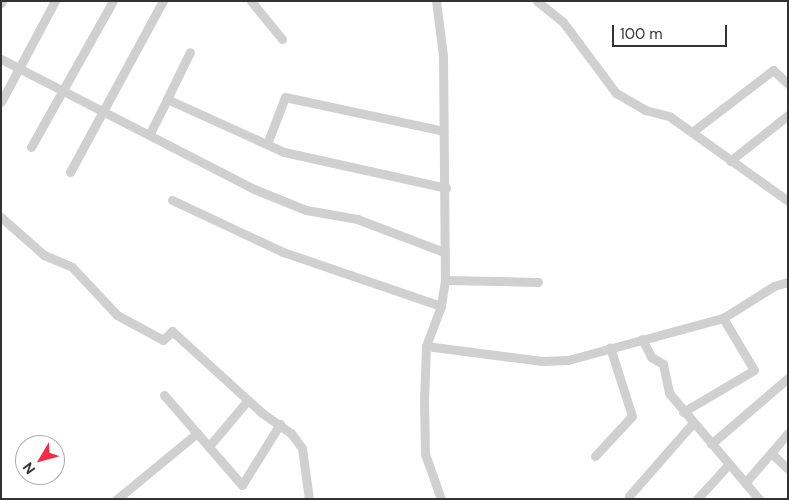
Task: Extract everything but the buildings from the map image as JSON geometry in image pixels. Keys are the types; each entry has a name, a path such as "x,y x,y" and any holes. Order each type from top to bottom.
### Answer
{"street":[{"path":"1,102 55,1"},
{"path":"31,147 113,1"},
{"path":"70,172 106,111 163,1"},
{"path":"251,1 282,39"},
{"path":"436,1 443,56 443,132 446,188 445,280 441,306 426,346 425,454 441,499"},
{"path":"536,1 563,22 616,93 645,110 669,116 788,201"},
{"path":"150,133 190,52"},
{"path":"1,59 150,133 254,189 306,210 357,219 444,252"},
{"path":"692,132 773,70 784,73 788,84"},
{"path":"267,144 285,96 443,132"},
{"path":"167,99 284,152 446,188"},
{"path":"730,161 788,115"},
{"path":"172,200 283,252 441,306"},
{"path":"1,218 44,255 72,267 117,316 163,340 172,331 248,400 280,424 302,448 309,499"},
{"path":"445,280 538,282"},
{"path":"426,346 542,361 568,360 610,347 723,318 774,286 788,282"},
{"path":"684,412 754,370 723,318"},
{"path":"642,340 650,357 663,364 669,393 692,424 757,498"},
{"path":"594,456 632,416 610,347"},
{"path":"711,444 788,378"},
{"path":"164,395 210,445 242,485 280,424"},
{"path":"210,445 248,400"},
{"path":"629,496 692,424"},
{"path":"117,499 197,433"},
{"path":"745,483 788,433"},
{"path":"771,453 788,469"},
{"path":"697,499 728,465"}]}
